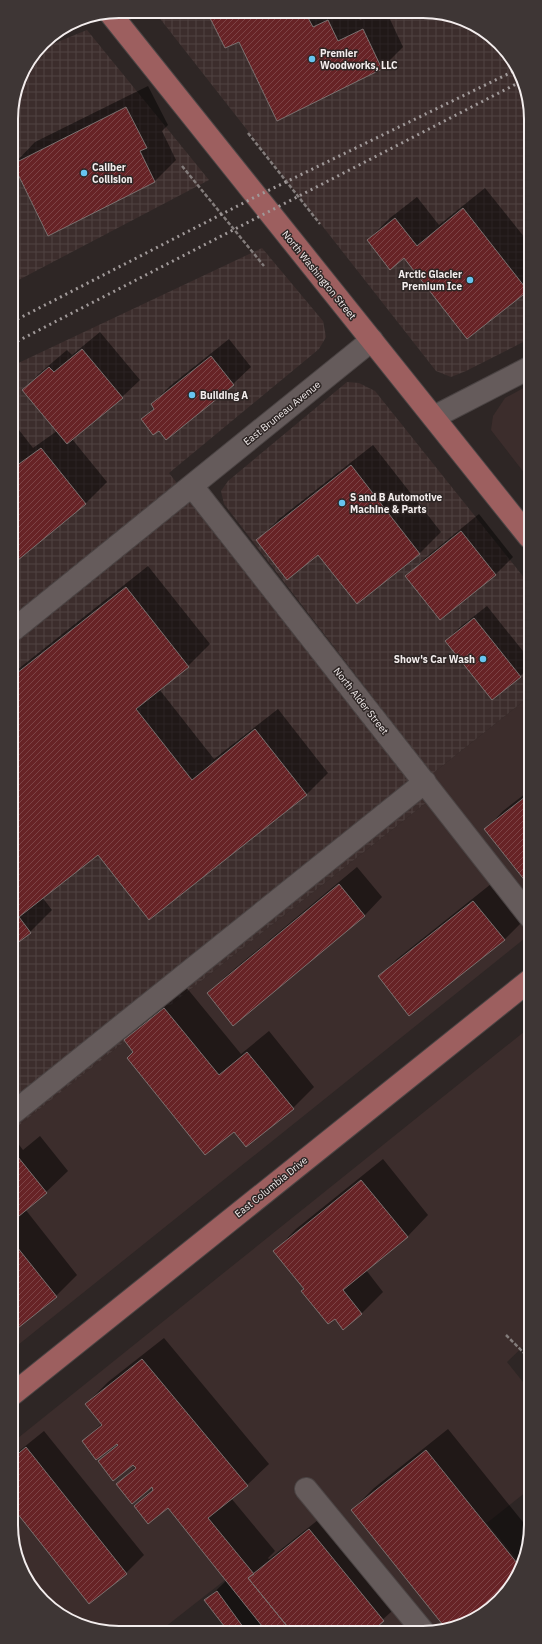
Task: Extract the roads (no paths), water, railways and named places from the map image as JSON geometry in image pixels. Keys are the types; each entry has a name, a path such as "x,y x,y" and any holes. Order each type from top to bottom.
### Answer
{"main road":[{"name":"North Washington Street","path":"114,18 524,530"},
{"name":"East Columbia Drive","path":"18,1390 524,985"}],"street":[{"name":"East Bruneau Avenue","path":"18,626 372,340"},
{"path":"434,418 524,371"},
{"name":"North Alder Street","path":"192,486 524,909"},
{"path":"18,1109 425,782"},
{"path":"306,1489 419,1626"}],"railway":[{"path":"18,319 257,196 513,72"},
{"path":"18,341 518,83"}],"place":[{"name":"Premier Woodworks, LLC","path":"312,59"},
{"name":"Caliber Collision","path":"84,173"},
{"name":"Arctic Glacier Premium Ice","path":"470,280"},
{"name":"Building A","path":"192,395"},
{"name":"S and B Automotive Machine & Parts","path":"342,503"},
{"name":"Show's Car Wash","path":"483,659"}]}
